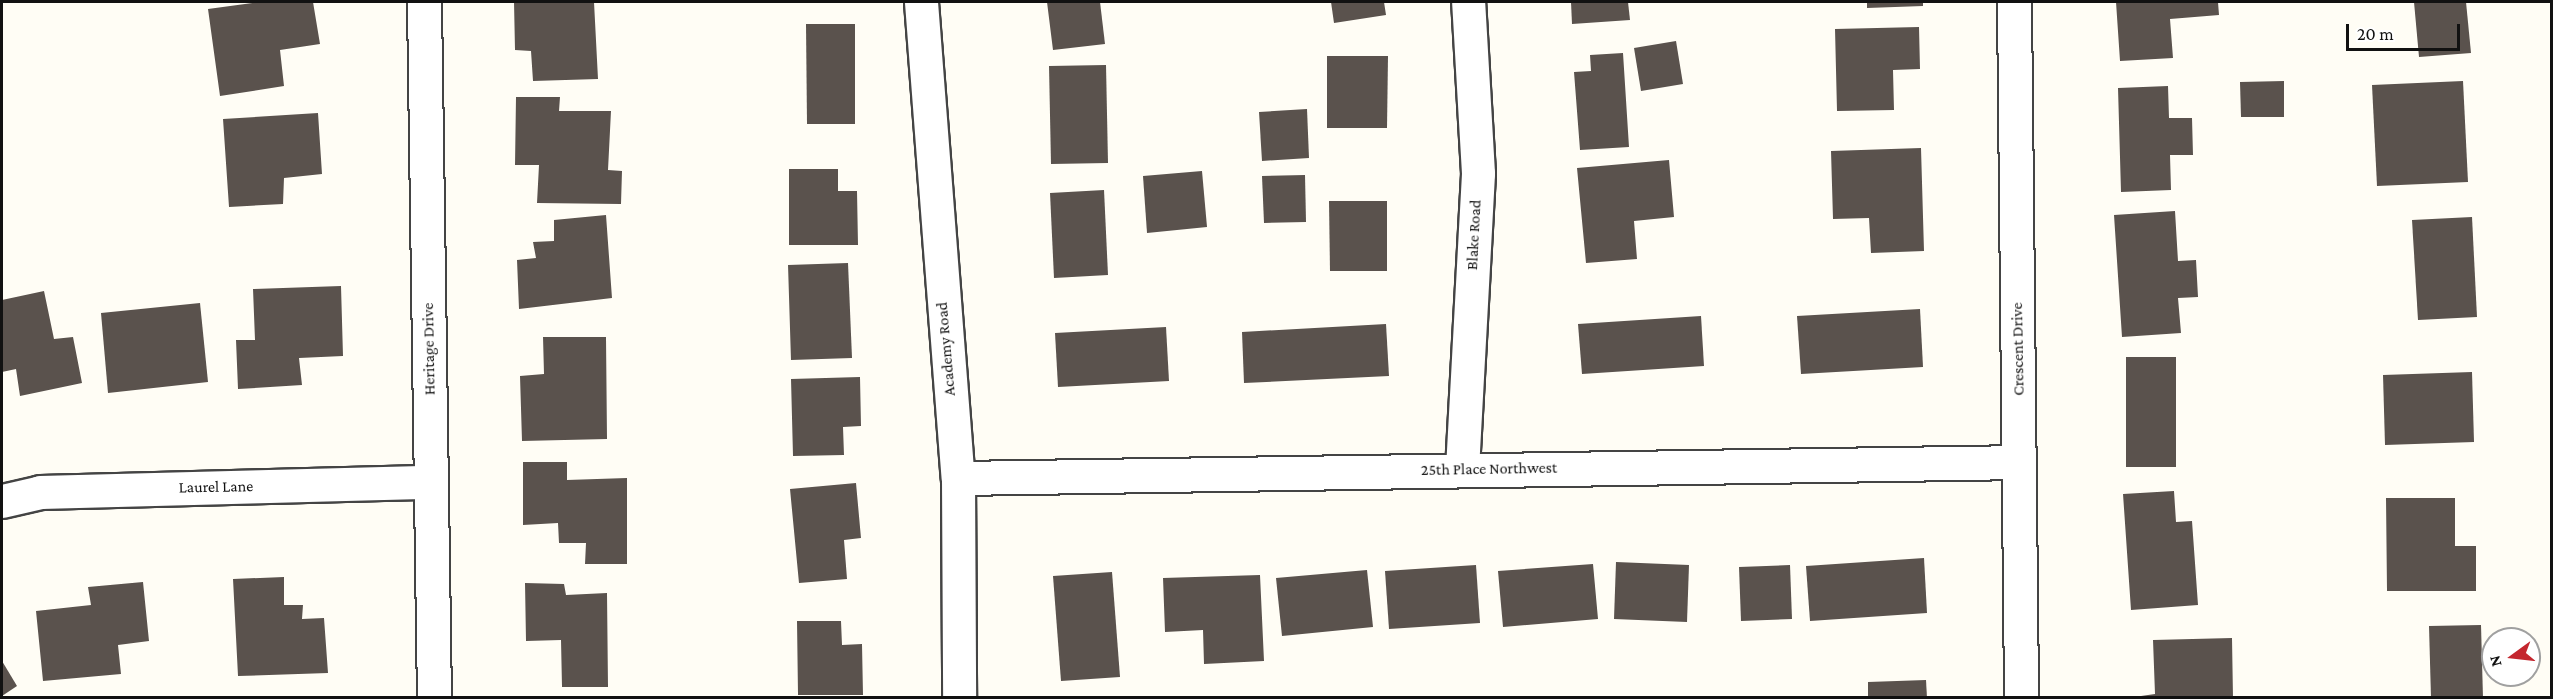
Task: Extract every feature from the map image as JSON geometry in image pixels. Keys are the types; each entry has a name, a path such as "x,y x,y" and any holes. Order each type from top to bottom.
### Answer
{"street":[{"name":"Heritage Drive","path":"424,2 434,698"},
{"name":"Academy Road","path":"921,2 958,478 959,698"},
{"name":"Blake Road","path":"1462,469 1478,173 1468,2"},
{"name":"Crescent Drive","path":"2014,2 2021,698"},
{"name":"25th Place Northwest","path":"958,478 2019,462"},
{"name":"Laurel Lane","path":"2,501 40,492 431,482"}],"building":[{"path":"260,2 313,2 320,44 280,50 284,86 220,96 208,9"},
{"path":"514,2 594,2 598,79 533,81 531,51 515,50"},
{"path":"1047,2 1100,2 1105,44 1053,50"},
{"path":"1331,2 1384,2 1386,15 1334,23"},
{"path":"1571,2 1628,2 1630,20 1572,24"},
{"path":"1867,2 1923,2 1923,6 1867,8"},
{"path":"2116,2 2218,2 2219,15 2170,19 2173,58 2120,61"},
{"path":"2414,2 2466,2 2471,53 2419,57"},
{"path":"806,24 855,24 855,124 807,124"},
{"path":"1919,27 1920,69 1893,70 1894,110 1837,111 1835,29"},
{"path":"1676,41 1683,84 1641,91 1634,48"},
{"path":"1623,53 1629,147 1580,150 1574,72 1591,71 1590,55"},
{"path":"1327,56 1388,56 1387,128 1327,128"},
{"path":"1106,65 1108,163 1051,164 1049,66"},
{"path":"2284,81 2284,117 2241,117 2240,82"},
{"path":"2463,81 2468,182 2377,186 2372,85"},
{"path":"2168,86 2169,118 2192,118 2193,155 2170,155 2171,190 2121,192 2118,88"},
{"path":"516,97 560,97 559,111 611,111 608,170 622,171 621,204 537,203 539,165 515,165"},
{"path":"1307,109 1309,158 1262,161 1259,112"},
{"path":"318,113 322,174 284,178 283,204 229,207 223,119"},
{"path":"1921,148 1924,251 1871,253 1869,218 1833,219 1831,151"},
{"path":"1669,160 1674,217 1634,221 1637,259 1586,263 1577,168"},
{"path":"789,169 838,169 838,191 857,191 858,245 789,245"},
{"path":"1202,171 1207,227 1147,233 1143,176"},
{"path":"1305,175 1306,222 1264,223 1262,176"},
{"path":"1104,190 1108,275 1054,278 1050,193"},
{"path":"1329,201 1387,201 1387,271 1330,271"},
{"path":"2175,211 2178,261 2196,260 2198,297 2178,298 2181,333 2122,337 2114,215"},
{"path":"606,215 612,298 519,309 517,260 536,258 533,242 554,241 554,220"},
{"path":"2472,217 2477,317 2418,320 2412,220"},
{"path":"848,263 852,358 791,360 788,265"},
{"path":"341,286 343,356 299,358 302,385 238,389 236,340 255,340 253,289"},
{"path":"44,291 54,339 73,337 82,383 20,396 16,369 2,372 2,300"},
{"path":"200,303 208,382 108,393 101,313"},
{"path":"1920,309 1923,367 1801,374 1797,316"},
{"path":"1701,316 1704,366 1582,374 1578,324"},
{"path":"1386,324 1389,376 1244,383 1242,332"},
{"path":"1166,327 1169,381 1058,387 1055,333"},
{"path":"543,337 606,337 607,439 522,441 520,376 544,374"},
{"path":"2126,357 2176,357 2176,467 2126,467"},
{"path":"2472,372 2474,442 2385,445 2383,375"},
{"path":"860,377 861,426 843,427 844,455 793,456 791,379"},
{"path":"523,462 567,462 567,480 627,478 627,564 585,564 586,543 559,543 558,523 523,525"},
{"path":"856,483 861,538 844,540 847,579 799,583 790,489"},
{"path":"2174,491 2176,522 2192,521 2198,605 2131,610 2123,494"},
{"path":"2386,498 2455,498 2455,546 2476,546 2476,591 2387,591"},
{"path":"1924,558 1927,613 1810,621 1806,566"},
{"path":"1616,562 1689,565 1687,622 1614,619"},
{"path":"1593,564 1598,619 1503,627 1498,571"},
{"path":"1476,565 1480,623 1389,629 1385,571"},
{"path":"1790,565 1792,619 1741,621 1739,567"},
{"path":"1367,570 1373,627 1282,636 1276,578"},
{"path":"1112,572 1120,677 1061,681 1053,576"},
{"path":"1260,575 1264,661 1204,664 1203,630 1165,632 1163,578"},
{"path":"284,577 284,605 303,605 302,619 324,618 328,673 238,676 233,579"},
{"path":"143,582 149,641 118,645 121,674 43,681 36,611 91,605 88,587"},
{"path":"525,583 564,584 566,595 607,593 608,687 562,687 561,640 526,641"},
{"path":"797,621 841,621 842,645 862,644 863,695 798,695"},
{"path":"2481,625 2483,698 2431,698 2429,626"},
{"path":"2232,638 2233,698 2127,698 2155,694 2153,640"},
{"path":"2,661 17,686 2,696"},
{"path":"1926,680 1927,698 1868,698 1868,682"}]}
